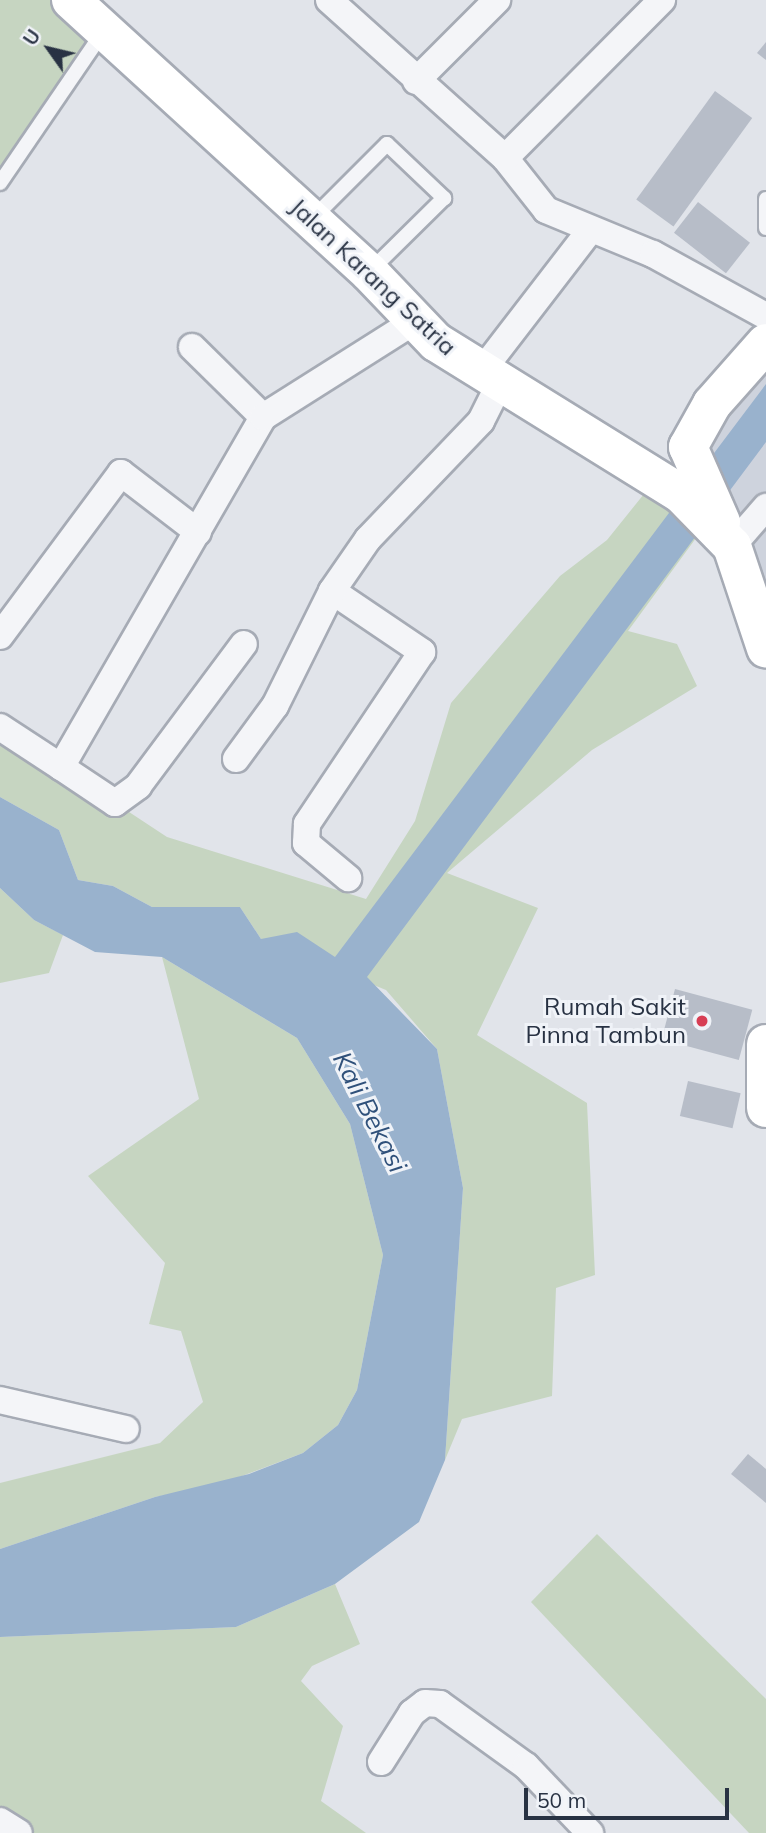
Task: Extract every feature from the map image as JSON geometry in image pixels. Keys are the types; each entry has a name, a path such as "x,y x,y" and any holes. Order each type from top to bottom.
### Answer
{"street":[{"name":"Jalan Karang Satria","path":"71,0 369,272 415,321 491,377 642,467 732,546"},
{"path":"416,81 497,0"},
{"path":"505,158 662,0"},
{"path":"335,2 416,81 505,158 546,210 653,254 766,316"},
{"path":"236,760 275,706 332,591 368,539 481,421 491,377 591,229"},
{"path":"61,767 263,417 415,321"},
{"path":"642,467 766,341"},
{"path":"766,341 712,404 688,447 732,546 766,648"},
{"path":"192,347 263,417"},
{"path":"0,636 121,473 198,532"},
{"path":"732,546 766,507"},
{"path":"332,591 422,652 307,824 306,843 348,878"},
{"path":"0,726 115,803 138,786 244,644"},
{"path":"766,1044 766,1108"},
{"path":"0,1400 126,1429"},
{"path":"382,1762 412,1713 425,1703 440,1704 526,1766 590,1833"},
{"path":"0,1821 19,1833"}],"lane":[{"path":"0,183 103,32"},
{"path":"312,219 387,144 444,198 369,272"},
{"path":"766,199 766,228"}],"shaded area":[{"path":"766,343 766,648 688,447"}],"green space":[{"path":"0,0 71,0 103,32 0,183"},
{"path":"652,484 699,534 628,631 677,644 697,686 592,750 447,873 538,908 477,1035 587,1103 595,1275 556,1288 552,1396 462,1419 445,1460 463,1188 437,1049 386,990 261,939 240,907 152,907 113,886 78,880 59,830 0,797 0,727 167,837 366,899 415,821 451,703 560,576 607,540"},
{"path":"0,888 34,920 63,935 49,973 0,983"},
{"path":"162,957 297,1038 350,1124 383,1255 357,1390 338,1425 303,1453 218,1485 155,1497 0,1549 0,1483 160,1443 203,1402 181,1331 149,1324 165,1263 88,1176 199,1099"},
{"path":"597,1534 766,1699 766,1833 749,1833 531,1602"},
{"path":"335,1584 360,1644 312,1666 301,1681 343,1726 321,1801 366,1833 22,1833 0,1820 0,1637 236,1627"}],"water":[{"name":"Kali Bekasi","path":"766,384 766,442 367,977 437,1049 463,1188 445,1460 419,1522 335,1584 236,1627 0,1637 0,1549 155,1497 249,1474 303,1453 338,1425 357,1390 383,1255 350,1124 297,1038 162,957 95,952 34,920 0,888 0,797 59,830 78,880 113,886 152,907 240,907 261,939 297,932 335,957"}],"building":[{"path":"766,42 766,60 757,53"},
{"path":"715,91 752,118 673,226 636,199"},
{"path":"698,202 750,243 726,273 674,233"},
{"path":"675,989 752,1010 739,1060 662,1039"},
{"path":"688,1081 741,1093 733,1128 680,1116"},
{"path":"748,1454 766,1469 766,1503 731,1474"}],"place":[{"name":"Rumah Sakit Pinna Tambun","path":"702,1021"}]}
